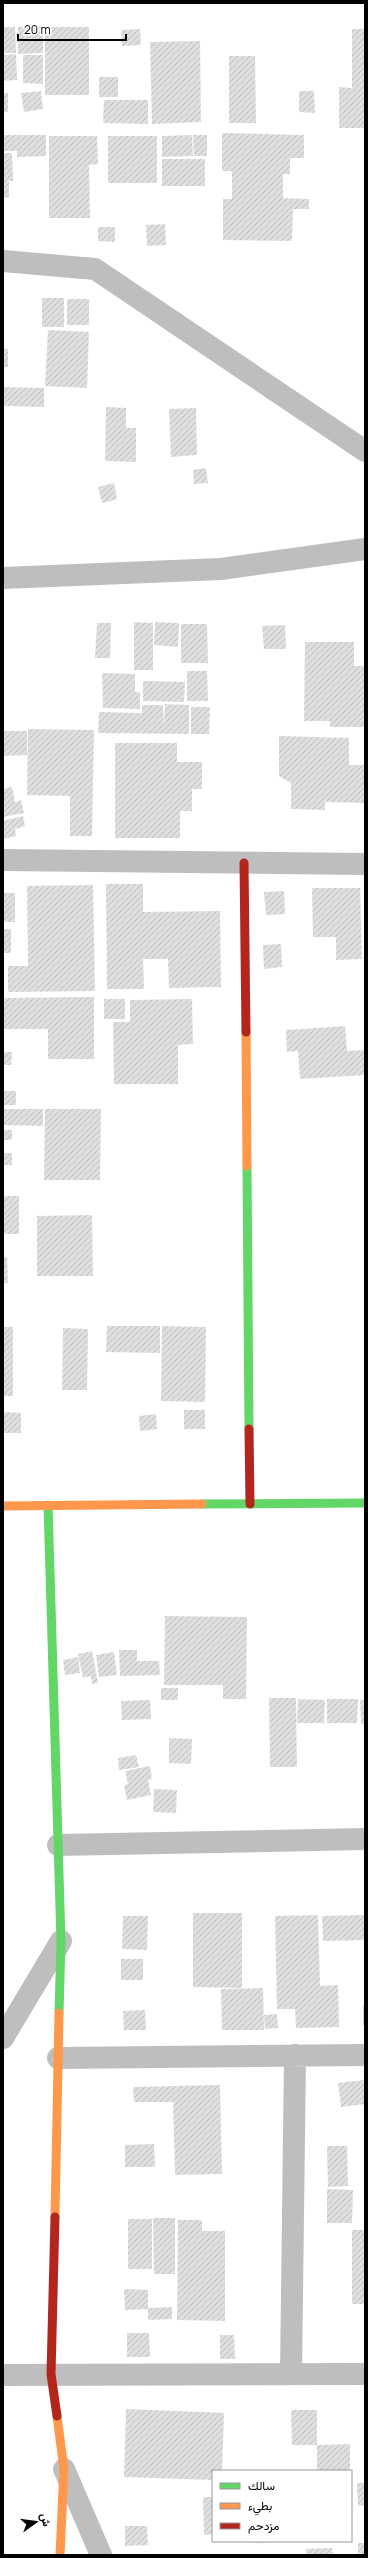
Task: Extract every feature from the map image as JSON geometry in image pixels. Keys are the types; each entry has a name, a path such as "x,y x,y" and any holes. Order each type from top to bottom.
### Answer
{"street":[{"path":"3,262 95,269 365,450"},
{"path":"3,578 221,569 365,549"},
{"path":"3,860 365,864"},
{"path":"244,863 250,1504"},
{"path":"3,1506 365,1503"},
{"path":"48,1505 61,1941 51,2374 64,2469 60,2555"},
{"path":"58,1845 365,1839"},
{"path":"3,2038 61,1941"},
{"path":"58,2058 365,2055"},
{"path":"291,2374 295,2056"},
{"path":"3,2375 365,2374"},
{"path":"64,2469 101,2555"}],"building":[{"path":"43,26 43,53 18,54 18,27"},
{"path":"3,27 15,27 16,53 3,53"},
{"path":"45,27 89,27 89,95 45,95"},
{"path":"140,29 141,45 122,46 121,30"},
{"path":"352,29 365,29 365,128 339,128 339,87 352,88"},
{"path":"200,41 201,122 152,124 150,42"},
{"path":"16,54 17,80 3,81 3,55"},
{"path":"23,55 43,55 43,84 23,83"},
{"path":"229,56 255,56 256,123 229,123"},
{"path":"99,77 118,77 118,97 99,97"},
{"path":"41,91 43,109 24,112 21,93"},
{"path":"299,91 314,91 315,113 299,112"},
{"path":"3,93 8,93 8,112 3,112"},
{"path":"104,100 148,100 148,124 103,123"},
{"path":"222,133 304,135 304,158 290,158 290,174 283,174 283,198 309,199 309,209 293,209 292,241 223,240 223,199 232,199 232,171 222,171"},
{"path":"3,135 46,135 46,156 17,157 17,151 3,151"},
{"path":"192,135 193,156 162,157 162,136"},
{"path":"193,135 207,135 207,156 194,156"},
{"path":"49,136 97,136 98,164 89,165 90,218 49,218"},
{"path":"108,136 157,136 157,183 108,183"},
{"path":"3,153 12,153 13,181 9,181 9,197 3,198"},
{"path":"162,159 205,159 205,186 162,186"},
{"path":"165,224 166,245 147,246 146,225"},
{"path":"98,227 115,227 115,242 98,241"},
{"path":"42,298 64,298 64,327 42,327"},
{"path":"67,299 89,299 89,325 67,325"},
{"path":"48,330 89,332 87,388 45,386"},
{"path":"3,349 8,349 8,367 3,367"},
{"path":"3,387 44,388 44,407 3,406"},
{"path":"106,407 126,408 126,428 136,428 136,462 105,461"},
{"path":"196,408 197,455 171,457 169,409"},
{"path":"206,468 208,483 194,484 193,470"},
{"path":"114,483 117,499 102,503 98,487"},
{"path":"134,622 153,623 153,670 134,670"},
{"path":"155,622 179,623 178,647 154,645"},
{"path":"97,623 111,623 110,658 95,658"},
{"path":"181,624 207,624 208,663 181,663"},
{"path":"285,625 286,649 264,649 262,626"},
{"path":"305,642 354,642 354,666 365,666 365,727 330,727 330,721 304,721"},
{"path":"187,671 207,671 208,701 187,701"},
{"path":"102,673 135,674 135,692 140,692 140,709 103,708"},
{"path":"143,681 185,682 184,702 143,701"},
{"path":"165,704 189,705 189,734 98,733 99,712 142,713 142,705 163,705 164,727"},
{"path":"191,707 210,707 209,734 191,734"},
{"path":"28,729 94,730 92,836 70,836 70,796 27,795"},
{"path":"3,731 27,731 27,755 3,756"},
{"path":"279,736 349,738 349,765 364,765 365,803 325,802 325,810 291,809 291,783 279,776"},
{"path":"115,743 177,743 177,762 202,762 202,789 192,789 192,811 180,811 180,838 115,838"},
{"path":"12,787 15,802 21,800 24,813 3,817 3,789"},
{"path":"23,816 25,826 15,829 16,836 3,839 3,821"},
{"path":"106,884 143,884 143,912 220,911 221,987 169,988 168,959 143,959 144,989 107,989"},
{"path":"93,885 95,991 8,992 8,966 28,966 27,886"},
{"path":"312,888 360,888 362,959 336,960 336,937 313,937"},
{"path":"284,891 285,914 266,915 264,892"},
{"path":"3,893 15,893 15,922 3,922"},
{"path":"3,929 11,929 11,953 3,953"},
{"path":"281,944 282,967 264,969 263,945"},
{"path":"94,997 94,1059 48,1059 48,1029 3,1029 3,998"},
{"path":"104,999 125,999 125,1019 104,1019"},
{"path":"192,999 193,1044 178,1045 178,1084 114,1084 113,1022 130,1022 130,1000"},
{"path":"345,1026 347,1051 365,1050 365,1075 300,1079 298,1051 287,1052 286,1030"},
{"path":"3,1052 12,1052 11,1065 3,1065"},
{"path":"3,1091 16,1091 16,1105 3,1105"},
{"path":"3,1109 43,1109 43,1126 3,1125"},
{"path":"45,1109 101,1109 100,1180 44,1180"},
{"path":"3,1130 12,1130 12,1140 3,1140"},
{"path":"3,1153 12,1153 12,1165 3,1165"},
{"path":"3,1196 19,1196 19,1234 3,1234"},
{"path":"92,1215 93,1276 37,1276 37,1216"},
{"path":"3,1257 7,1257 8,1283 3,1283"},
{"path":"107,1326 160,1326 160,1353 106,1352"},
{"path":"162,1326 206,1327 205,1402 161,1401"},
{"path":"3,1327 13,1327 13,1396 3,1396"},
{"path":"63,1328 88,1329 87,1390 62,1390"},
{"path":"184,1410 205,1410 205,1429 184,1429"},
{"path":"3,1412 21,1413 21,1433 3,1433"},
{"path":"156,1414 157,1429 140,1431 139,1416"},
{"path":"165,1616 247,1617 246,1699 223,1699 223,1685 164,1685"},
{"path":"119,1650 137,1650 137,1661 159,1661 160,1675 120,1676"},
{"path":"92,1651 98,1683 92,1684 91,1676 83,1678 78,1654"},
{"path":"114,1652 117,1675 99,1677 96,1655"},
{"path":"78,1657 80,1673 65,1675 63,1660"},
{"path":"161,1688 178,1688 178,1700 161,1700"},
{"path":"269,1698 296,1698 297,1767 270,1767"},
{"path":"298,1699 325,1700 324,1723 297,1723"},
{"path":"327,1699 358,1699 357,1723 327,1723"},
{"path":"150,1700 151,1719 122,1720 121,1701"},
{"path":"360,1700 365,1700 365,1724 361,1724"},
{"path":"169,1738 192,1739 191,1764 169,1763"},
{"path":"136,1755 139,1767 119,1770 118,1758"},
{"path":"150,1766 152,1779 148,1780 151,1795 127,1800 124,1785 128,1784 125,1771"},
{"path":"154,1789 177,1790 176,1813 153,1812"},
{"path":"193,1913 242,1913 242,1988 193,1987"},
{"path":"318,1915 320,1986 338,1985 339,2027 296,2028 295,2009 277,2009 275,1916"},
{"path":"365,1915 365,1940 323,1941 322,1916"},
{"path":"123,1916 148,1916 147,1950 122,1949"},
{"path":"121,1959 143,1959 143,1980 121,1980"},
{"path":"263,1988 264,2030 222,2030 221,1989"},
{"path":"363,2005 365,2005 365,2025 363,2025"},
{"path":"145,2010 146,2030 124,2030 123,2011"},
{"path":"277,2014 278,2028 265,2029 264,2015"},
{"path":"364,2080 365,2104 341,2107 338,2083"},
{"path":"220,2085 222,2174 175,2175 173,2102 134,2102 133,2087"},
{"path":"154,2144 155,2167 125,2167 125,2145"},
{"path":"327,2146 347,2146 348,2186 328,2187"},
{"path":"327,2189 353,2190 352,2223 327,2223"},
{"path":"153,2218 175,2218 175,2274 154,2274"},
{"path":"128,2219 152,2219 152,2269 128,2269"},
{"path":"178,2220 202,2220 202,2231 225,2231 225,2321 177,2320"},
{"path":"352,2230 365,2230 365,2304 352,2304"},
{"path":"124,2289 148,2290 148,2308 172,2307 172,2319 148,2320 148,2309 125,2310"},
{"path":"127,2333 149,2333 150,2357 127,2357"},
{"path":"220,2335 234,2335 235,2359 220,2359"},
{"path":"126,2409 224,2413 222,2470 212,2470 212,2480 124,2477"},
{"path":"291,2410 317,2410 317,2445 292,2445"},
{"path":"350,2444 350,2470 317,2470 317,2445"},
{"path":"357,2483 365,2483 365,2505 358,2506"},
{"path":"203,2497 212,2497 212,2534 204,2535"},
{"path":"125,2526 147,2526 148,2545 125,2546"},
{"path":"254,2542 276,2542 254,2543"},
{"path":"358,2543 365,2543 365,2555 358,2555"},
{"path":"332,2548 333,2555 306,2555 306,2549"}],"traffic: fast":[{"path":"247,1166 249,1429"},
{"path":"202,1504 365,1503"},
{"path":"48,1505 61,1941 59,2013"}],"traffic: slow":[{"path":"246,1032 247,1166"},
{"path":"3,1506 202,1504"},
{"path":"55,2217 59,2013"},
{"path":"57,2416 64,2469 60,2555"}],"traffic: jam":[{"path":"244,863 246,1032"},
{"path":"249,1429 250,1504"},
{"path":"55,2217 51,2374 57,2416"}]}
